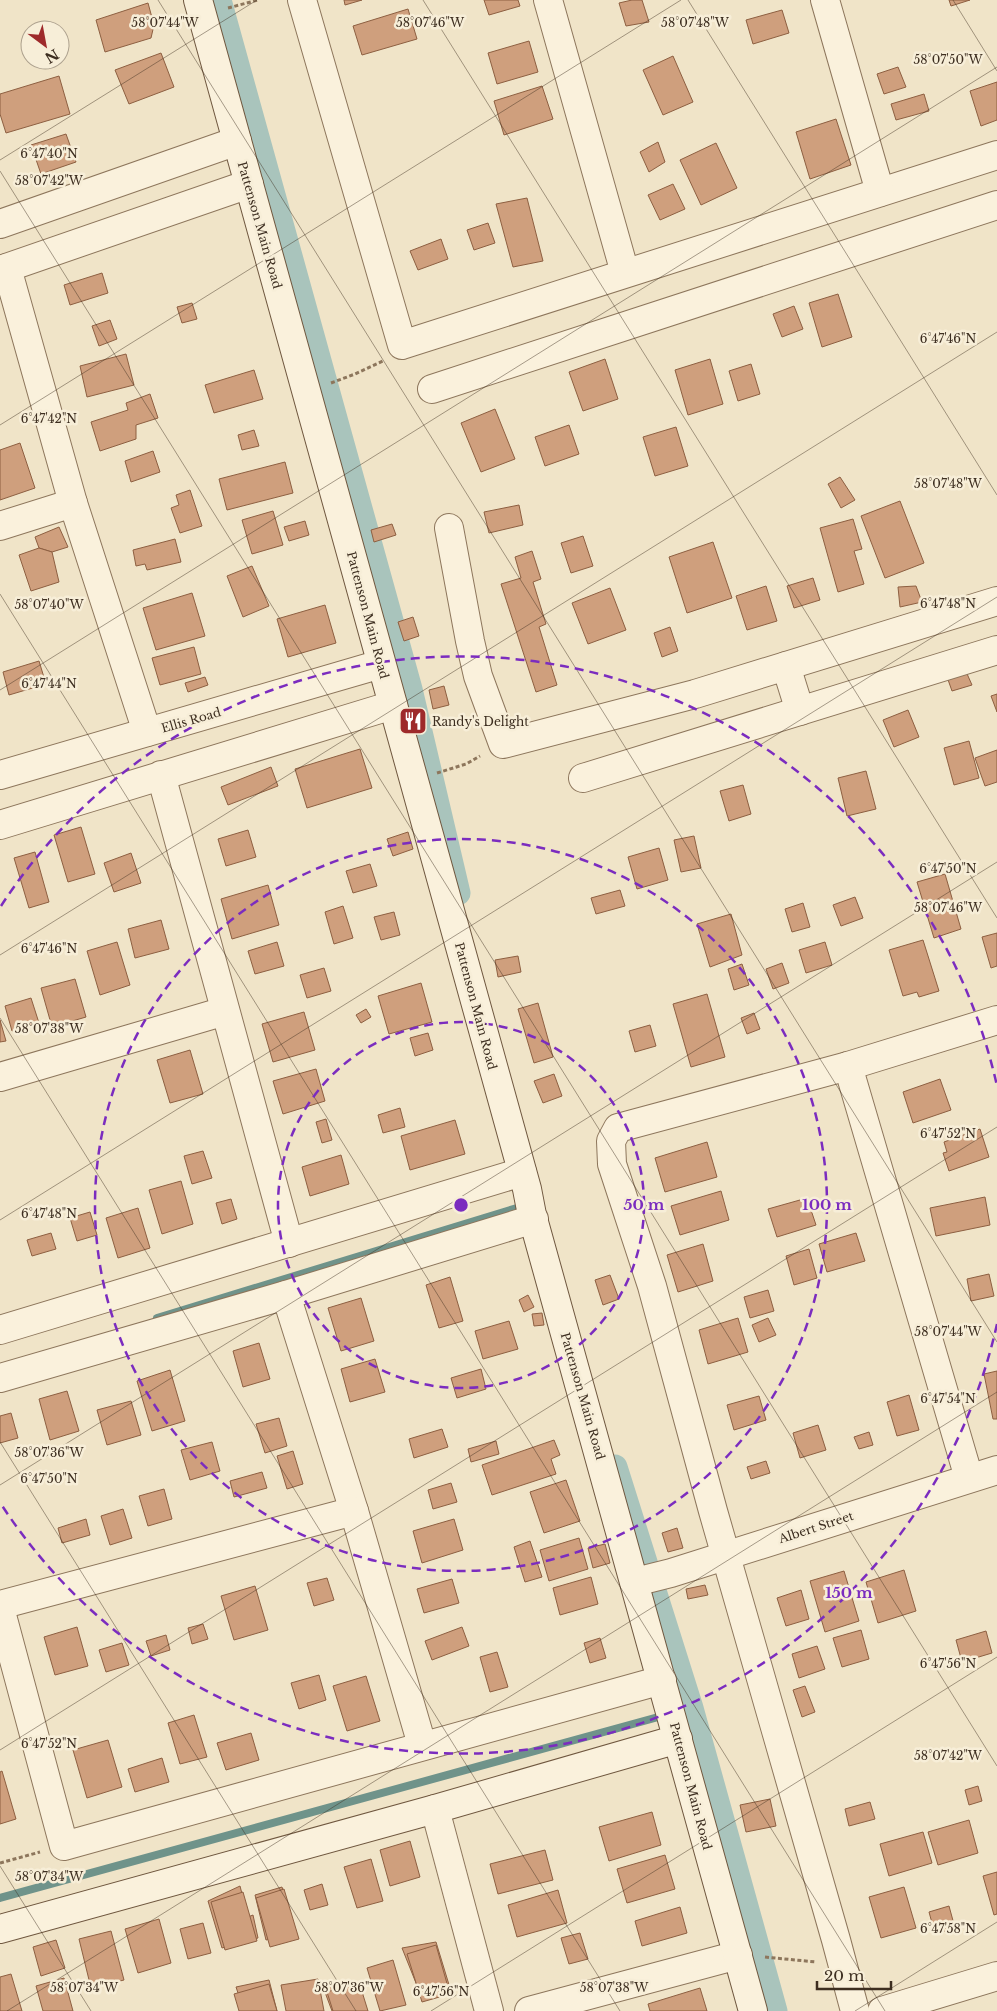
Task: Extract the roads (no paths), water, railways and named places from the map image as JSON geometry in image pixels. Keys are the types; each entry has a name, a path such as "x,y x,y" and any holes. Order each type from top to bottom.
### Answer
{"street":[{"name":"Pattenson Main Road","path":"198,0 533,1217 650,1578 662,1680 753,2011"},
{"path":"302,0 402,344 997,155"},
{"path":"548,0 625,273"},
{"path":"825,0 880,192"},
{"path":"1,222 236,141"},
{"path":"147,732 73,502 4,269 249,184"},
{"path":"432,389 997,205"},
{"path":"0,526 73,502"},
{"path":"449,528 478,676 503,744 695,694 997,601"},
{"path":"583,778 997,650"},
{"name":"Ellis Road","path":"0,775 381,664"},
{"path":"786,666 800,711"},
{"path":"0,824 392,705"},
{"path":"161,775 289,1243"},
{"path":"0,1077 225,1011"},
{"path":"854,2011 836,1940 726,1555 652,1286 612,1164 611,1141 618,1128 848,1066 997,1020"},
{"path":"848,1066 969,1478"},
{"path":"0,1330 289,1243 524,1181"},
{"path":"0,1378 286,1295 533,1217"},
{"path":"286,1295 354,1512 422,1745"},
{"name":"Albert Street","path":"650,1578 997,1470"},
{"path":"354,1512 0,1607 64,1846 422,1745 662,1680"},
{"path":"0,1929 435,1809 678,1739"},
{"path":"435,1809 489,2011"},
{"path":"529,2011 738,1955"},
{"path":"882,2011 997,1976"}],"waterway":[{"path":"219,0 410,689 458,893"},
{"path":"252,179 267,174"},
{"path":"395,694 410,689"},
{"path":"157,1318 527,1205"},
{"path":"615,1467 691,1708 775,2011"},
{"path":"0,1898 691,1708"}],"place":[{"name":"Randy's Delight","path":"413,721"}]}
